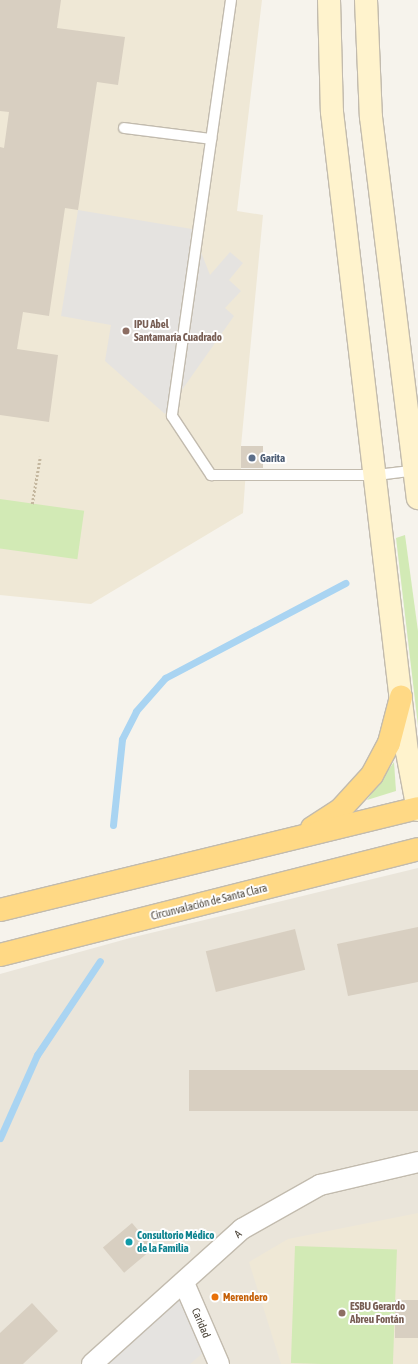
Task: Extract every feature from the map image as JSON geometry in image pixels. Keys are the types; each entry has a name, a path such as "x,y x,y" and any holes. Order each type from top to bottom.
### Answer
{"highway":[{"path":"296,838 341,809 372,775 390,744 401,697"},
{"path":"0,910 417,809"},
{"name":"Circunvalación de Santa Clara","path":"0,955 418,849"}],"main road":[{"path":"329,0 332,112 377,475 401,697 417,809"},
{"path":"366,0 371,117 418,498"}],"street":[{"name":"A","path":"92,1364 242,1230 320,1186 418,1162"},
{"name":"Caridad","path":"184,1283 219,1364"}],"lane":[{"path":"231,0 172,416 211,475 377,475 414,470"},
{"path":"124,128 211,139"}],"path":[{"path":"32,504 40,457"}],"shaded area":[{"name":"IPU Abel Santamaría Cuadrado","path":"0,0 262,0 237,211 263,215 241,446 241,469 246,469 243,513 91,604 0,595"},
{"path":"78,210 192,229 210,275 230,252 243,263 229,280 241,291 225,308 234,316 165,414 105,361 111,325 61,316"},
{"path":"418,868 418,1364 0,1364 0,974 130,938"},
{"name":"ESBU Gerardo Abreu Fontán","path":"418,1213 418,1364 281,1364 249,1262 288,1239"},
{"path":"184,1283 211,1346 190,1364 92,1364"}],"green space":[{"path":"0,499 84,511 77,559 0,548"},
{"path":"405,535 418,631 418,726 396,538"},
{"path":"394,762 396,791 367,800"},
{"path":"295,1246 397,1250 393,1364 291,1363"}],"building":[{"path":"0,0 61,0 57,28 125,37 118,85 97,82 78,210 65,208 49,316 23,312 17,349 58,355 49,422 0,415 0,147 4,148 9,112 0,111"},
{"name":"Garita","path":"241,446 263,446 263,468 241,468"},
{"path":"418,927 418,982 348,996 337,944"},
{"path":"295,929 305,970 216,992 206,951"},
{"path":"189,1070 418,1070 418,1111 189,1111"},
{"name":"Consultorio Médico de la Familia","path":"132,1223 153,1248 124,1273 103,1247"},
{"path":"395,1300 418,1300 418,1338 395,1338"},
{"path":"32,1303 58,1331 23,1364 0,1364 0,1333"}],"waterway":[{"path":"113,825 122,739 136,711 165,678 345,583"},
{"path":"0,1138 37,1055 100,961"}],"place":[{"name":"IPU Abel Santamaría Cuadrado","path":"126,331"},
{"name":"Garita","path":"252,458"},
{"name":"Consultorio Médico de la Familia","path":"129,1242"},
{"name":"Merendero","path":"215,1297"},
{"name":"ESBU Gerardo Abreu Fontán","path":"342,1313"}]}
